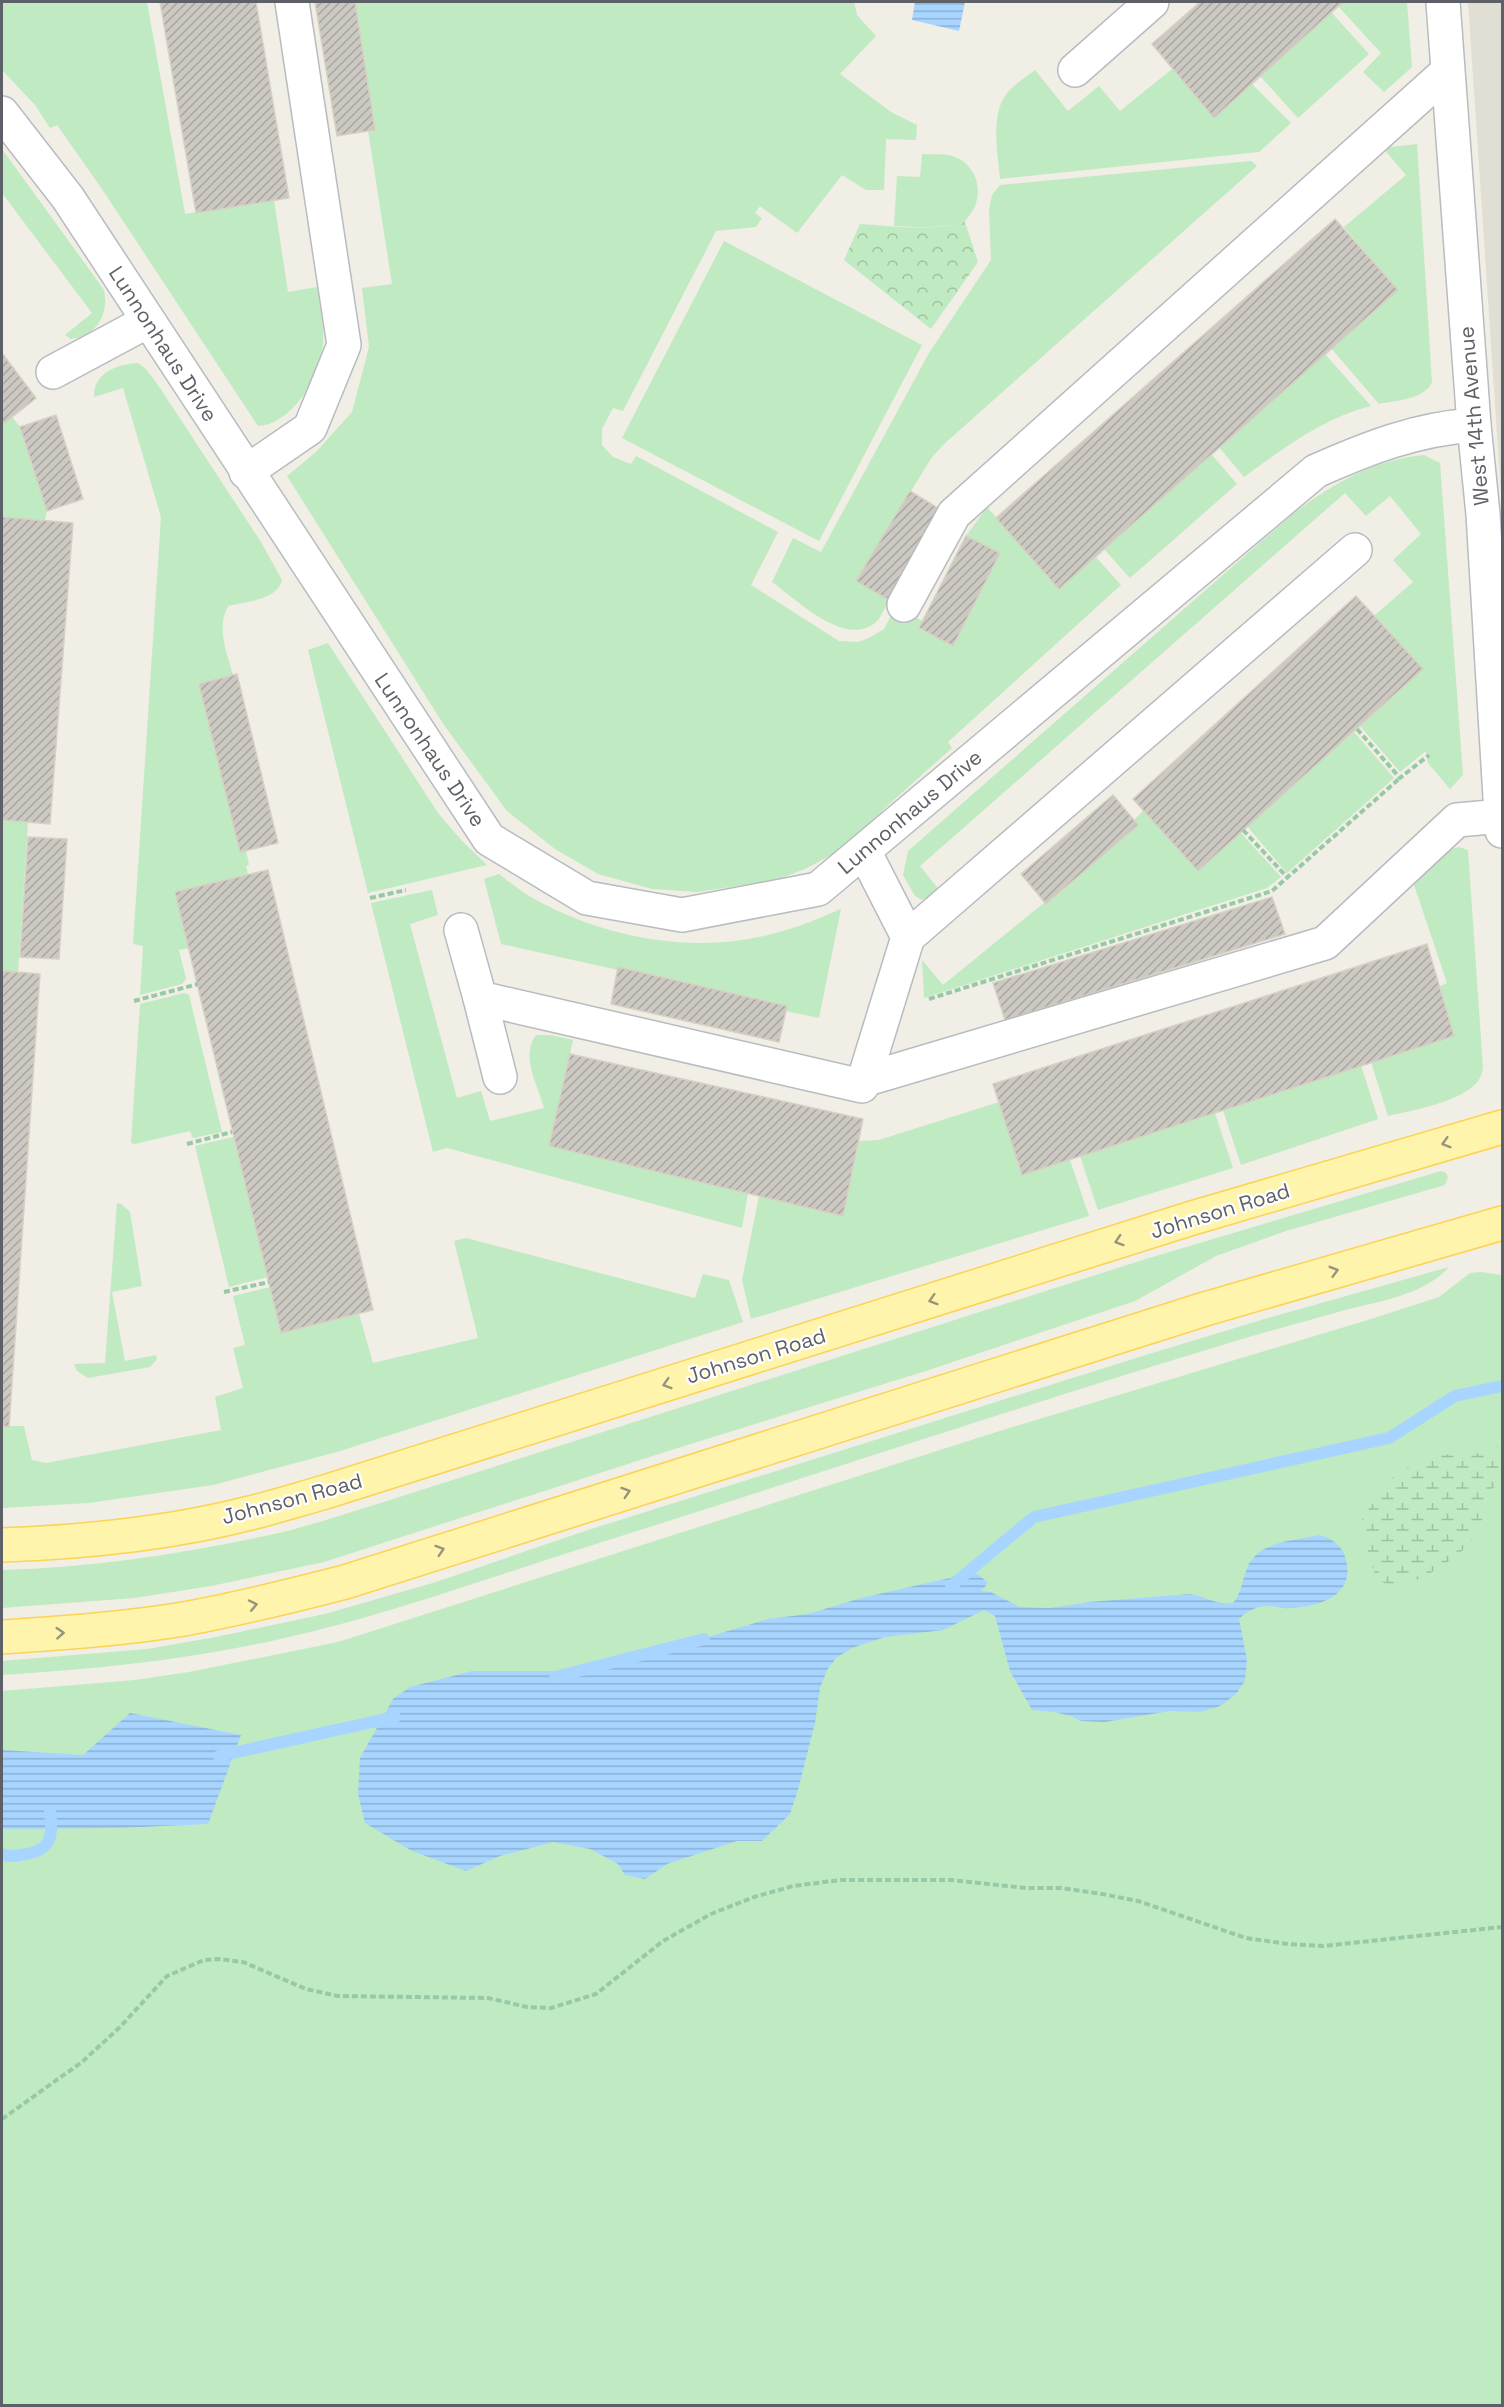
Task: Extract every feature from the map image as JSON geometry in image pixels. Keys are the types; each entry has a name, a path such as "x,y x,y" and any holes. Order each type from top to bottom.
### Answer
{"main road":[{"name":"Johnson Road","path":"2,1545 87,1541 174,1528 271,1508 1189,1219 1503,1127"},
{"path":"2,1637 96,1630 182,1619 258,1604 345,1582 1193,1313 1503,1223"}],"street":[{"path":"246,472 310,428 344,345 292,2"},
{"path":"1075,70 1152,2"},
{"name":"West 14th Avenue","path":"1443,2 1474,425 1483,514 1502,823"},
{"path":"904,605 954,514 1447,72"},
{"name":"Lunnonhaus Drive","path":"2,113 68,198 489,839 587,898 682,915 818,889 1316,471 1375,445 1441,427 1474,425"},
{"path":"53,372 148,321"},
{"path":"480,998 862,1086 908,937 1355,550"},
{"path":"864,1080 1325,943 1457,820 1502,823"},
{"path":"864,851 908,937"},
{"path":"461,930 500,1077"}],"path":[{"path":"1356,729 1400,778"},
{"path":"925,1001 1272,891 1429,755"},
{"path":"1243,830 1287,877"},
{"path":"370,898 406,890"},
{"path":"134,1001 198,984"},
{"path":"187,1144 232,1132"},
{"path":"224,1292 269,1282"},
{"path":"2,2119 82,2062 119,2028 167,1976 204,1960 243,1962 306,1989 338,1996 488,1998 527,2007 551,2008 596,1994 663,1941 711,1914 754,1896 793,1886 852,1880 951,1880 1026,1888 1061,1888 1102,1894 1138,1901 1246,1938 1288,1944 1323,1946 1503,1927"}],"shaded area":[{"path":"1468,2 1502,2 1502,509"}],"green space":[{"path":"2,2 147,2 185,214 274,200 288,292 317,287 323,336 319,364 300,400 281,418 270,424 258,426 102,189 57,125 50,128 35,105 2,70"},
{"path":"348,2 854,2 857,15 876,36 840,74 891,112 917,125 916,140 886,139 884,190 866,190 842,175 797,233 760,206 755,213 762,218 756,227 716,231 623,411 613,408 602,429 602,445 613,457 631,464 636,456 778,532 751,585 839,641 858,642 884,629 897,605 922,621 919,629 953,646 1000,553 966,536 987,507 1059,588 1095,556 1121,585 948,742 952,748 857,836 833,854 805,869 776,880 698,892 652,889 598,874 555,849 507,811 444,725 287,476 316,452 352,412 369,347 362,288 392,284"},
{"path":"1343,2 1407,2 1412,67 1384,92 1363,72 1381,53 1338,6"},
{"path":"1331,12 1369,54 1298,118 1260,76"},
{"path":"1172,69 1214,118 1252,84 1291,123 1259,152 1000,179 996,133 999,110 1009,91 1035,70 1068,111 1099,86 1120,111"},
{"path":"1417,144 1432,382 1428,388 1416,396 1379,404 1331,348 1398,290 1344,227 1406,175 1383,148"},
{"path":"2,149 104,290 103,315 94,329 80,337 71,339 65,335 92,313 2,193"},
{"path":"922,154 951,156 962,160 972,171 977,184 977,199 965,222 939,227 894,226 897,176 920,177"},
{"path":"1251,161 1257,166 932,457 856,580 889,600 877,621 865,628 851,630 837,626 808,610 772,582 793,538 821,552 929,353 991,260 989,211 992,195 1000,185"},
{"path":"965,222 978,262 931,329 844,260 860,224 926,228"},
{"path":"724,241 922,345 819,541 622,438"},
{"path":"1325,354 1371,406 1353,411 1320,426 1244,477 1219,447"},
{"path":"138,363 146,369 160,388 261,542 282,580 279,587 267,596 228,606 223,632 233,675 199,684 240,851 246,850 248,875 189,948 179,950 186,979 182,984 140,995 143,946 133,944 161,517 123,388 94,397 98,382 108,371 122,365"},
{"path":"12,417 20,427 47,511 45,520 2,517 2,425"},
{"path":"1211,454 1237,484 1130,578 1103,548"},
{"path":"1424,455 1440,463 1463,775 1450,789 1428,763 1426,751 1400,772 1360,726 1423,669 1374,616 1413,582 1393,560 1421,534 1390,496 1366,516 1345,493 920,866 940,891 922,900 915,896 903,875 908,851 1289,517 1352,476 1387,462"},
{"path":"328,643 438,813 487,865 368,893 308,650"},
{"path":"1354,732 1394,778 1287,873 1247,826"},
{"path":"1144,810 1240,832 1281,877 1267,888 924,998 922,960 943,985 1045,902 1047,904 1138,825 1134,820"},
{"path":"2,820 28,822 18,973 2,971"},
{"path":"1459,847 1468,850 1483,1068 1481,1076 1471,1088 1449,1100 1388,1116 1371,1062 1454,1036 1440,986 1447,983 1412,879 1448,850"},
{"path":"499,874 531,897 564,914 593,925 653,939 684,943 715,943 776,933 841,909 819,1018 786,1011 787,1006 619,967 618,970 501,944 484,879"},
{"path":"432,890 438,915 410,924 457,1098 481,1091 490,1121 544,1108 530,1062 532,1044 536,1035 550,1035 573,1040 549,1146 748,1193 742,1228 447,1148 433,1152 371,903"},
{"path":"184,993 189,995 222,1132 193,1138 190,1131 131,1143 140,1004"},
{"path":"1361,1065 1378,1119 1241,1165 1223,1110"},
{"path":"999,1102 1022,1175 1070,1160 1089,1216 751,1319 742,1280 759,1196 843,1216 859,1141 879,1140"},
{"path":"1215,1113 1233,1168 1098,1210 1080,1156"},
{"path":"233,1137 268,1277 229,1287 195,1146"},
{"path":"1441,1171 1448,1177 1445,1185 1286,1231 1216,1256 1135,1301 929,1370 324,1562 211,1586 134,1598 2,1608 2,1570 72,1566 143,1558 305,1526 1146,1259"},
{"path":"117,1203 130,1212 142,1286 112,1292 125,1361 156,1355 157,1359 150,1367 88,1378 77,1371 74,1364 105,1363"},
{"path":"466,1238 695,1298 703,1274 729,1280 743,1322 337,1452 213,1485 89,1503 2,1508 2,1426 24,1426 32,1460 46,1463 221,1430 215,1397 243,1388 233,1348 245,1345 233,1296 270,1287 281,1333 359,1314 373,1363 478,1338 454,1241"},
{"path":"1449,1267 1426,1285 1398,1297 1270,1331 1150,1367 361,1619 211,1653 107,1667 2,1675 2,1661 147,1649 325,1614 436,1582 585,1531 1149,1354"},
{"path":"1470,1273 1502,1275 1502,2405 2,2405 2,1691 135,1680 189,1672 338,1642 1009,1428 1439,1297"},
{"path":"1502,1445 1502,1483 1491,1489 1481,1523 1471,1542 1446,1563 1413,1582 1395,1586 1377,1579 1369,1558 1362,1518 1396,1473 1431,1455 1478,1453"}],"water":[{"path":"915,2 965,2 959,31 912,20"},
{"path":"1320,1535 1334,1542 1344,1554 1347,1579 1342,1588 1335,1595 1315,1604 1288,1608 1264,1606 1241,1617 1239,1619 1247,1660 1245,1681 1236,1694 1220,1706 1201,1712 1170,1711 1105,1722 1081,1721 1054,1712 1032,1710 1010,1671 995,1616 984,1610 943,1630 885,1637 852,1648 836,1658 827,1670 820,1688 815,1723 790,1814 762,1841 737,1841 667,1864 645,1879 625,1875 618,1864 590,1849 553,1842 500,1856 466,1871 412,1851 365,1823 358,1794 360,1758 393,1699 410,1687 472,1671 552,1671 584,1674 768,1619 808,1614 861,1598 978,1574 988,1583 981,1591 991,1592 1020,1607 1049,1608 1089,1602 1190,1594 1216,1602 1233,1603 1239,1594 1249,1564 1262,1550 1280,1543"},
{"path":"130,1713 241,1735 208,1824 118,1828 2,1829 2,1750 83,1755"}],"building":[{"path":"160,2 256,2 289,198 196,213"},
{"path":"315,2 355,2 375,130 337,136"},
{"path":"1200,2 1343,2 1214,118 1152,44"},
{"path":"1335,219 1398,290 1059,589 996,518"},
{"path":"2,353 36,398 2,425"},
{"path":"56,415 83,499 47,511 20,427"},
{"path":"910,491 943,511 889,600 856,581"},
{"path":"2,517 73,523 50,824 2,820"},
{"path":"966,536 1000,553 953,646 919,628"},
{"path":"1356,596 1423,669 1198,871 1133,799"},
{"path":"237,674 278,843 240,852 199,684"},
{"path":"1113,795 1138,825 1046,904 1021,874"},
{"path":"28,837 67,839 59,959 20,957"},
{"path":"268,870 373,1310 281,1333 175,892"},
{"path":"1272,897 1285,934 1005,1020 993,983"},
{"path":"1427,944 1454,1036 1022,1175 993,1084"},
{"path":"618,967 787,1006 779,1042 611,1004"},
{"path":"2,971 40,974 9,1427 2,1426"},
{"path":"570,1054 863,1119 843,1216 549,1146"}],"waterway":[{"path":"951,1586 1034,1517 1389,1438 1455,1396 1502,1386"},
{"path":"555,1677 704,1639"},
{"path":"219,1756 395,1717"},
{"path":"2,1854 20,1855 37,1851 43,1847 50,1837 50,1812"}]}
